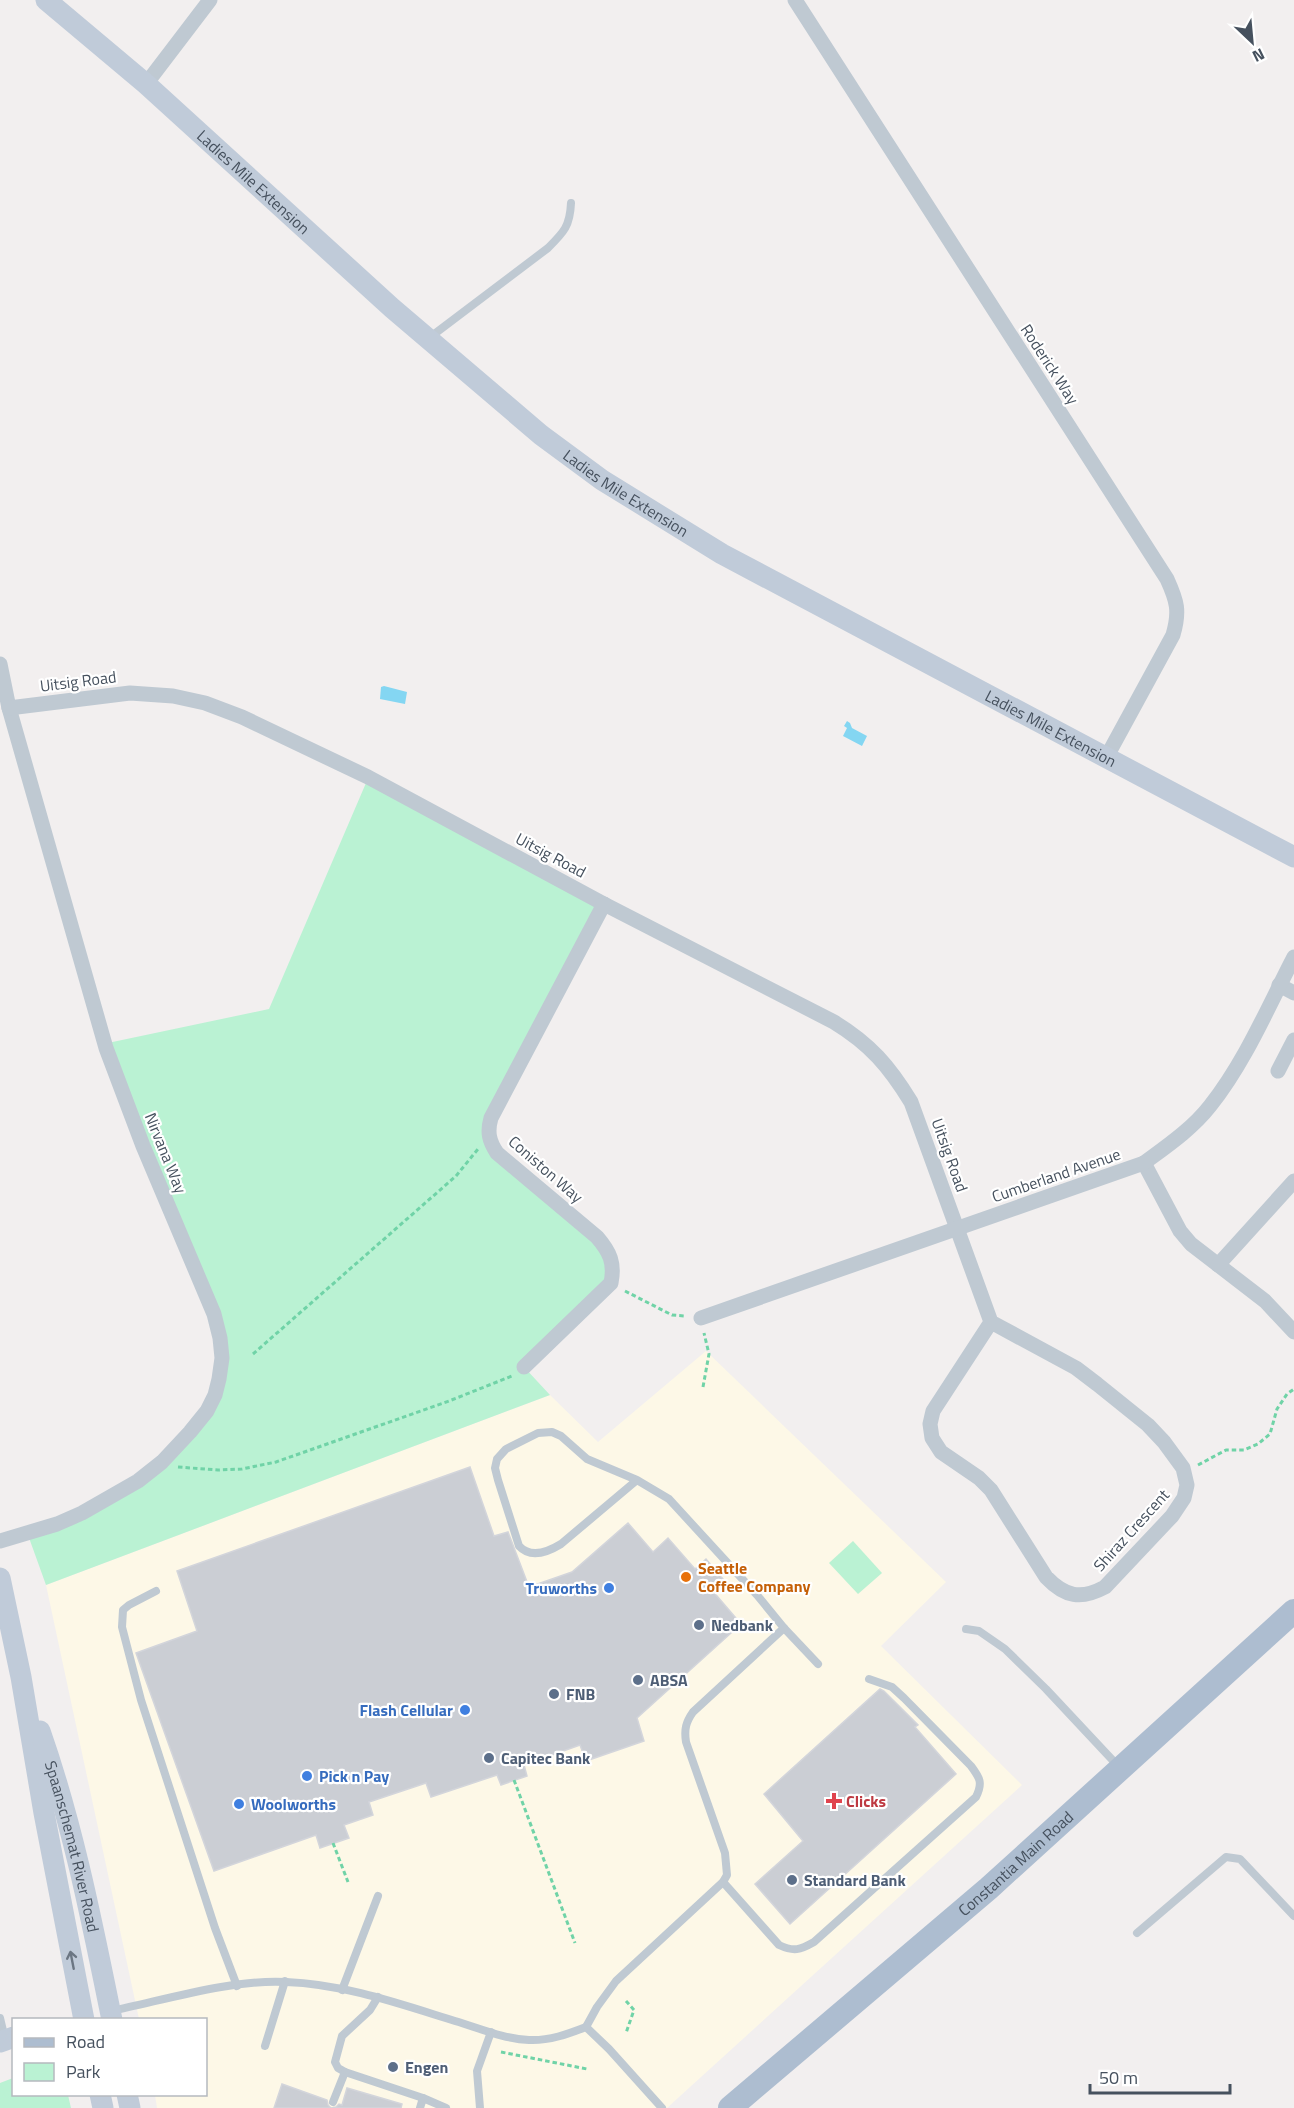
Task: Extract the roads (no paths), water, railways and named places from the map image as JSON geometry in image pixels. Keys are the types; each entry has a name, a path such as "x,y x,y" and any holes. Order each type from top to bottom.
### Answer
{"main road":[{"name":"Ladies Mile Extension","path":"46,0 146,84 428,339 540,435 602,480 722,554 1294,857"},
{"name":"Spaanschemat River Road","path":"0,1578 21,1677 80,2018"},
{"name":"Constantia Main Road","path":"730,2108 989,1888 1294,1611"},
{"name":"Spaanschemat River Road","path":"21,1677 63,1799 111,2015"},
{"path":"88,2018 111,2015"}],"street":[{"path":"146,84 210,0"},
{"name":"Roderick Way","path":"795,0 1167,579 1177,600 1178,619 1173,635 1106,758"},
{"name":"Nirvana Way","path":"0,664 9,708 106,1048 143,1146 206,1293 220,1338 222,1358 215,1395 201,1418 162,1462 138,1481 82,1513 57,1524 0,1541"},
{"name":"Uitsig Road","path":"9,708 130,693 173,696 205,703 242,717 368,777 604,904 834,1022 857,1036 876,1054 896,1078 911,1102 957,1229"},
{"name":"Coniston Way","path":"524,1367 611,1283 614,1270 606,1247 597,1237 497,1153 491,1145 489,1136 491,1118 604,904"},
{"name":"Cumberland Avenue","path":"701,1318 1144,1163 1179,1138 1209,1108 1236,1069 1294,957"},
{"path":"1279,985 1294,993"},
{"path":"1278,1071 1294,1040"},
{"path":"1144,1163 1180,1231 1191,1244 1265,1301 1294,1332"},
{"path":"1218,1265 1294,1181"},
{"path":"957,1229 991,1322"},
{"name":"Shiraz Crescent","path":"991,1322 1076,1368 1097,1383 1148,1425 1183,1468 1187,1485 1184,1498 1172,1516 1105,1587 1091,1594 1063,1591 1055,1586 1046,1577 991,1490 979,1478 941,1452 932,1438 930,1424 933,1411 991,1322"}],"lane":[{"path":"428,339 549,248 564,232 570,218 571,203"},
{"path":"637,1480 561,1544 550,1551 531,1553 523,1551 519,1546 495,1468 497,1458 506,1449 538,1433 552,1432 561,1436 586,1459 637,1480 669,1499 818,1664"},
{"path":"156,1591 123,1610 122,1627 141,1701 215,1929 237,1986"},
{"path":"111,2015 237,1986 285,1981 378,1997 506,2037 530,2040 548,2039 586,2027 616,1981 723,1882 727,1875 725,1853 686,1742 684,1731 686,1722 693,1712 784,1628"},
{"path":"966,1629 979,1631 1005,1649 1120,1768"},
{"path":"723,1882 779,1945 792,1951 803,1949 814,1942 976,1797 981,1788 979,1776 971,1766 904,1698 891,1687 869,1679"},
{"path":"1137,1933 1226,1857 1240,1859 1294,1916"},
{"path":"342,1989 378,1896"},
{"path":"265,2046 285,1981"},
{"path":"378,1997 370,2010 342,2036 335,2062 338,2068 446,2108"},
{"path":"0,2018 6,2040"},
{"path":"586,2027 662,2108"},
{"path":"480,2108 477,2071 491,2032"},
{"path":"333,2102 345,2072"},
{"path":"420,2108 423,2098"}],"water":[{"path":"381,687 407,692 405,704 380,699"},
{"path":"847,721 852,728 867,736 862,746 843,736 847,728 844,726"}],"place":[{"name":"Seattle Coffee Company","path":"686,1577"},
{"name":"Truworths","path":"609,1588"},
{"name":"Nedbank","path":"699,1625"},
{"name":"ABSA","path":"638,1680"},
{"name":"FNB","path":"554,1694"},
{"name":"Flash Cellular","path":"465,1710"},
{"name":"Capitec Bank","path":"489,1758"},
{"name":"Pick n Pay","path":"307,1776"},
{"name":"Clicks","path":"834,1801"},
{"name":"Woolworths","path":"239,1804"},
{"name":"Standard Bank","path":"792,1880"},
{"name":"Engen","path":"393,2067"}]}
